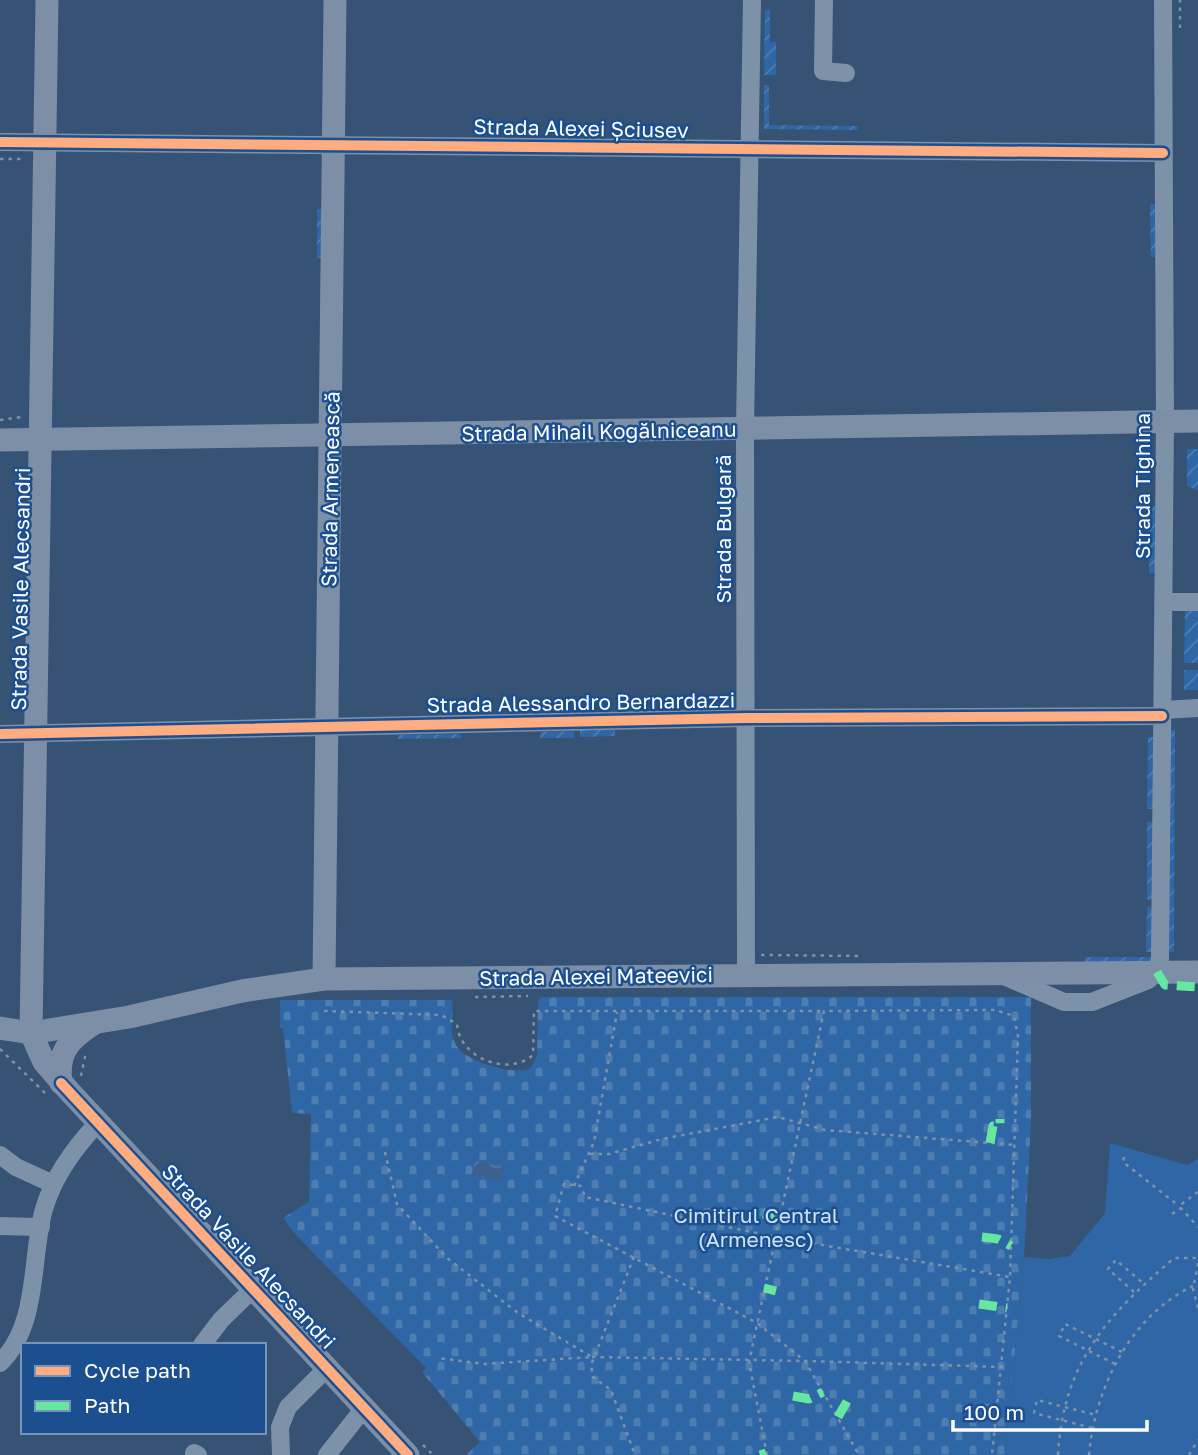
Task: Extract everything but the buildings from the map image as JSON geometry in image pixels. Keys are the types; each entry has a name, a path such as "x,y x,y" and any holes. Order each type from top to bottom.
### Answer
{"main road":[{"name":"Strada Vasile Alecsandri","path":"47,0 38,734 31,1033 44,1062 63,1086 364,1408 415,1449"},
{"name":"Strada Armenească","path":"324,979 335,0"},
{"name":"Strada Mihail Kogălniceanu","path":"0,440 330,437 745,427 1198,421"},
{"name":"Strada Alexei Mateevici","path":"0,1028 31,1033 93,1031 242,991 324,979 1198,972"},
{"path":"63,1086 60,1058 64,1048 78,1033 93,1031"}],"street":[{"name":"Strada Bulgară","path":"746,975 745,427 752,0"},
{"path":"824,0 823,71 846,73"},
{"name":"Strada Tighina","path":"1157,972 1160,958 1164,602 1163,0"},
{"name":"Strada Alexei Șciusev","path":"0,142 1163,153"},
{"path":"1164,602 1198,602"},
{"name":"Strada Alessandro Bernardazzi","path":"0,734 746,718 1163,713 1198,708"},
{"path":"0,1363 22,1328 41,1227 53,1184 66,1160 98,1123"},
{"path":"0,1155 16,1167 53,1184"},
{"path":"0,1226 41,1227"},
{"path":"204,1343 221,1320 253,1289"},
{"path":"277,1453 280,1427 288,1407 327,1368"},
{"path":"327,1455 364,1408"}],"path":[{"path":"0,159 24,159"},
{"path":"0,420 22,419"},
{"path":"324,1011 442,1015 457,1024 459,1039 477,1056 510,1065 525,1063 533,1055 534,1011 995,1010 1014,1016 1018,1036 1010,1277 992,1455"},
{"path":"767,1455 749,1362 824,1011"},
{"path":"574,1186 583,1162 590,1154 617,1012"},
{"path":"0,1049 63,1086 79,1073 93,1031"},
{"path":"590,1154 609,1154 663,1139 768,1118 825,1130 1016,1145"},
{"path":"385,1152 397,1205 447,1258 518,1313 592,1357"},
{"path":"1124,1157 1123,1162 1180,1207 1198,1227"},
{"path":"859,1455 799,1353 757,1323 555,1216 564,1184 580,1186 585,1197 775,1237 1010,1277"},
{"path":"1172,1214 1198,1192"},
{"path":"634,1257 592,1357 593,1377 611,1390 635,1455"},
{"path":"1058,1455 1072,1384 1095,1338 1134,1292 1174,1258 1198,1258"},
{"path":"1134,1292 1108,1269 1116,1260 1144,1284"},
{"path":"1198,1263 1193,1286 1198,1308"},
{"path":"1089,1455 1096,1415 1122,1352 1173,1295 1193,1286"},
{"path":"1115,1364 1059,1336 1065,1324 1122,1352"},
{"path":"438,1358 484,1364 592,1357 1003,1367"},
{"path":"1092,1428 1034,1413 1037,1400 1096,1415"},
{"path":"1189,1455 1198,1440"},
{"path":"415,1449 433,1455"}],"green space":[{"path":"765,10 770,10 770,42 776,42 776,75 764,75"},
{"path":"764,85 769,85 769,125 858,126 857,130 764,129"},
{"path":"1150,204 1155,204 1155,257 1151,257"},
{"path":"317,209 325,209 325,258 317,258"},
{"path":"1187,449 1198,449 1198,490 1187,486"},
{"path":"1150,506 1157,506 1156,573 1149,573"},
{"path":"1185,605 1198,605 1198,663 1184,663"},
{"path":"1184,670 1198,670 1198,690 1184,690"},
{"path":"580,730 615,730 615,736 580,737"},
{"path":"1168,730 1175,730 1174,952 1167,952"},
{"path":"574,731 574,738 540,738 541,732"},
{"path":"461,734 461,738 398,739 398,735"},
{"path":"1148,737 1154,737 1153,809 1147,809"},
{"path":"1147,822 1154,822 1152,899 1147,900"},
{"path":"1147,906 1153,908 1153,952 1146,952"},
{"path":"1085,957 1153,957 1151,963 1085,966"},
{"name":"Cimitirul Central (Armenesc)","path":"541,997 1031,997 1031,1123 1024,1257 1005,1455 466,1455 480,1442 422,1372 426,1368 294,1233 283,1218 309,1202 311,1114 292,1113 283,1028 280,1028 280,1000 452,1000 452,1035 461,1051 489,1065 520,1070 530,1068 537,1055 538,1000"},
{"path":"1110,1143 1187,1165 1198,1159 1198,1455 1005,1455 1024,1257 1049,1259 1070,1256 1105,1213"}],"water":[{"path":"475,1161 504,1167 501,1180 472,1175"}],"marked path":[{"path":"1157,972 1165,985 1198,987"},
{"path":"990,1143 993,1126 1000,1126 1000,1119"},
{"path":"763,1214 779,1217"},
{"path":"982,1237 998,1239 1011,1246"},
{"path":"764,1288 776,1291"},
{"path":"979,1304 1007,1308"},
{"path":"793,1396 809,1399 823,1392"},
{"path":"838,1417 850,1396"},
{"path":"760,1455 766,1453"}],"cycle path":[{"path":"0,142 1163,153"},
{"path":"0,734 746,718 1162,716"},
{"path":"61,1083 408,1455"}]}
